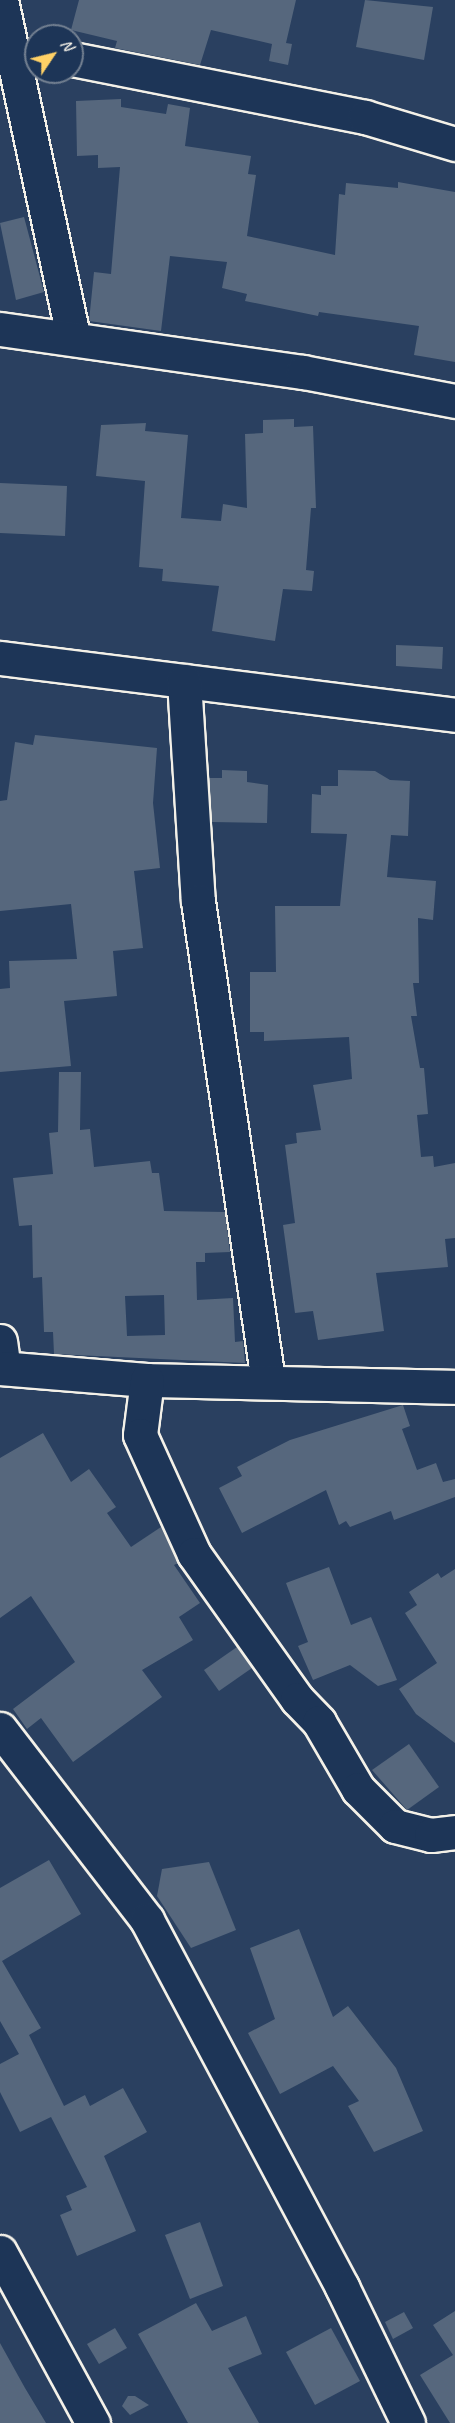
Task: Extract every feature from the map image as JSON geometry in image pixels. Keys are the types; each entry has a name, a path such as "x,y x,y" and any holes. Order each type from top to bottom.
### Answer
{"street":[{"path":"1,0 24,50"},
{"path":"84,61 365,117 455,144"},
{"path":"30,84 73,337"},
{"path":"0,329 73,337 455,401"},
{"path":"0,658 455,715"},
{"path":"184,681 198,901 268,1380"},
{"path":"1,1359 147,1380 268,1380 408,1390 455,1387"},
{"path":"147,1380 140,1435 194,1554 297,1699 319,1722 358,1789 395,1826 431,1835 455,1832"},
{"path":"0,1729 147,1920 342,2287 408,2423"},
{"path":"0,2252 93,2423"}],"building":[{"path":"79,0 296,0 286,43 292,44 288,65 269,61 272,44 211,30 200,65 115,48 117,41 84,33 84,24 73,24"},
{"path":"365,0 433,7 424,60 356,47"},
{"path":"121,99 121,107 166,114 168,104 190,108 185,146 251,156 248,174 256,175 247,236 335,255 339,194 345,195 346,183 398,188 398,182 455,192 455,362 414,355 419,326 319,312 318,316 245,301 247,294 222,288 227,262 170,256 161,331 89,321 94,272 111,274 120,167 98,168 98,155 77,156 76,101"},
{"path":"24,217 44,292 16,300 0,223"},
{"path":"294,419 294,427 313,426 316,508 311,508 306,570 314,571 312,591 283,589 275,641 212,631 219,586 162,581 163,569 139,567 145,481 96,476 101,425 146,423 145,431 188,435 181,518 221,521 223,504 247,508 245,434 263,433 263,420"},
{"path":"0,483 67,486 65,536 0,533"},
{"path":"396,645 443,647 442,669 396,666"},
{"path":"35,735 157,748 153,803 160,868 134,871 143,948 113,951 117,996 64,1001 71,1066 0,1072 0,989 10,988 9,961 77,959 71,904 0,911 0,801 7,800 15,742 33,745"},
{"path":"222,770 247,771 247,782 268,785 267,823 212,822 209,778 222,778"},
{"path":"338,770 375,771 390,780 410,781 408,836 391,835 387,877 436,881 433,920 418,918 419,983 413,983 417,1016 411,1016 420,1068 424,1068 428,1114 417,1115 421,1157 433,1156 434,1167 455,1163 455,1238 445,1239 448,1267 376,1273 384,1331 318,1340 313,1311 295,1313 283,1225 295,1223 285,1145 297,1143 296,1133 321,1130 313,1085 352,1079 349,1037 264,1041 264,1032 250,1032 250,972 276,972 275,906 340,906 347,834 311,833 312,794 321,795 321,786 338,786"},
{"path":"59,1072 81,1072 80,1130 90,1129 94,1167 150,1161 152,1173 159,1173 164,1211 225,1212 230,1252 205,1253 205,1262 196,1262 197,1300 233,1298 235,1342 243,1341 245,1363 54,1354 53,1332 44,1332 42,1277 33,1278 32,1225 19,1226 13,1178 53,1174 49,1133 58,1132","holes":["164,1295 165,1335 127,1336 125,1296"]},
{"path":"403,1405 410,1426 402,1429 417,1470 436,1463 443,1482 455,1479 455,1497 394,1520 391,1511 350,1527 346,1521 339,1525 326,1490 242,1533 219,1488 242,1476 237,1467 290,1440"},
{"path":"43,1433 71,1482 89,1469 116,1507 107,1513 131,1547 161,1527 178,1563 174,1565 200,1603 179,1617 193,1640 142,1670 162,1697 73,1762 41,1718 27,1729 13,1709 75,1662 31,1596 0,1618 0,1458"},
{"path":"329,1567 351,1625 371,1617 397,1680 378,1686 350,1665 313,1680 298,1646 308,1642 286,1583"},
{"path":"455,1569 455,1743 416,1714 399,1689 437,1663 405,1613 417,1605 409,1592 438,1573 441,1578"},
{"path":"237,1647 252,1668 219,1691 204,1670"},
{"path":"409,1744 439,1787 407,1810 372,1770"},
{"path":"49,1860 81,1914 2,1961 41,2028 29,2035 64,2106 85,2095 90,2106 123,2088 147,2132 104,2156 136,2231 77,2256 60,2215 72,2210 66,2196 87,2187 51,2117 20,2132 0,2092 0,2064 19,2054 0,2021 0,1888"},
{"path":"209,1862 236,1930 191,1948 157,1896 162,1869"},
{"path":"299,1929 333,2017 348,2006 396,2068 423,2131 374,2152 348,2106 359,2101 333,2066 280,2094 248,2033 275,2019 250,1948"},
{"path":"200,2222 223,2286 190,2299 165,2235"},
{"path":"196,2303 212,2331 246,2316 262,2354 228,2368 259,2423 188,2423 138,2334"},
{"path":"455,2311 455,2423 450,2423 420,2375 453,2355 433,2325"},
{"path":"404,2312 413,2328 393,2339 385,2322"},
{"path":"115,2328 127,2348 99,2364 87,2344"},
{"path":"331,2328 360,2381 315,2405 286,2352"},
{"path":"0,2343 25,2388 46,2423 0,2423"},
{"path":"128,2396 135,2396 149,2405 130,2415 122,2406"}]}
